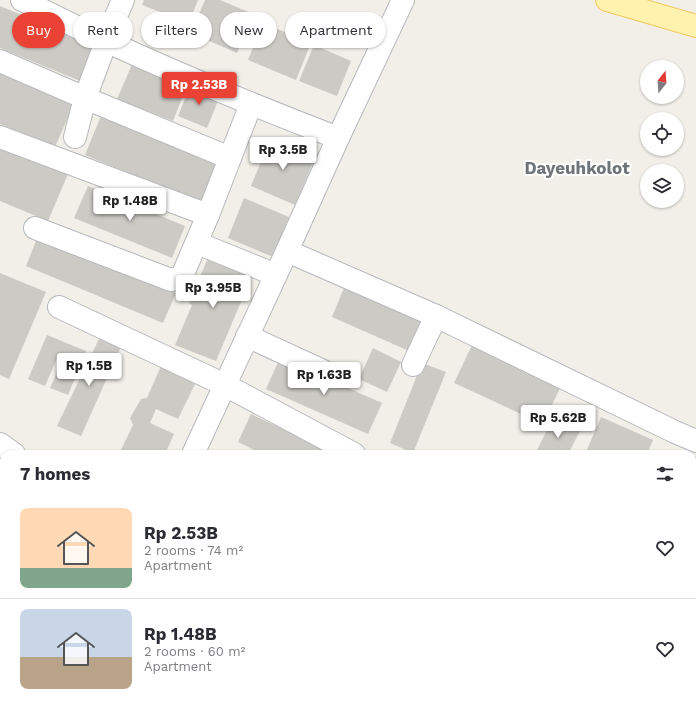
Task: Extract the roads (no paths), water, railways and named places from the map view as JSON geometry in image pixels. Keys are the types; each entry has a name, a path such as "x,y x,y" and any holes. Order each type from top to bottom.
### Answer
{"main road":[{"path":"607,0 696,26"}],"street":[{"path":"22,0 73,25"},
{"path":"118,12 123,0"},
{"path":"195,450 403,0"},
{"path":"75,137 85,98 103,48"},
{"path":"122,48 251,104 338,138"},
{"path":"0,61 230,158"},
{"path":"35,228 171,280 180,278 184,274 197,243 251,104"},
{"path":"0,137 208,215"},
{"path":"197,243 276,275"},
{"path":"287,251 436,316 696,442"},
{"path":"58,307 225,385 347,450"},
{"path":"413,365 436,316"},
{"path":"247,336 323,371"},
{"path":"0,444 8,450"}],"district":[{"name":"Dayeuhkolot","path":"577,168"}]}
